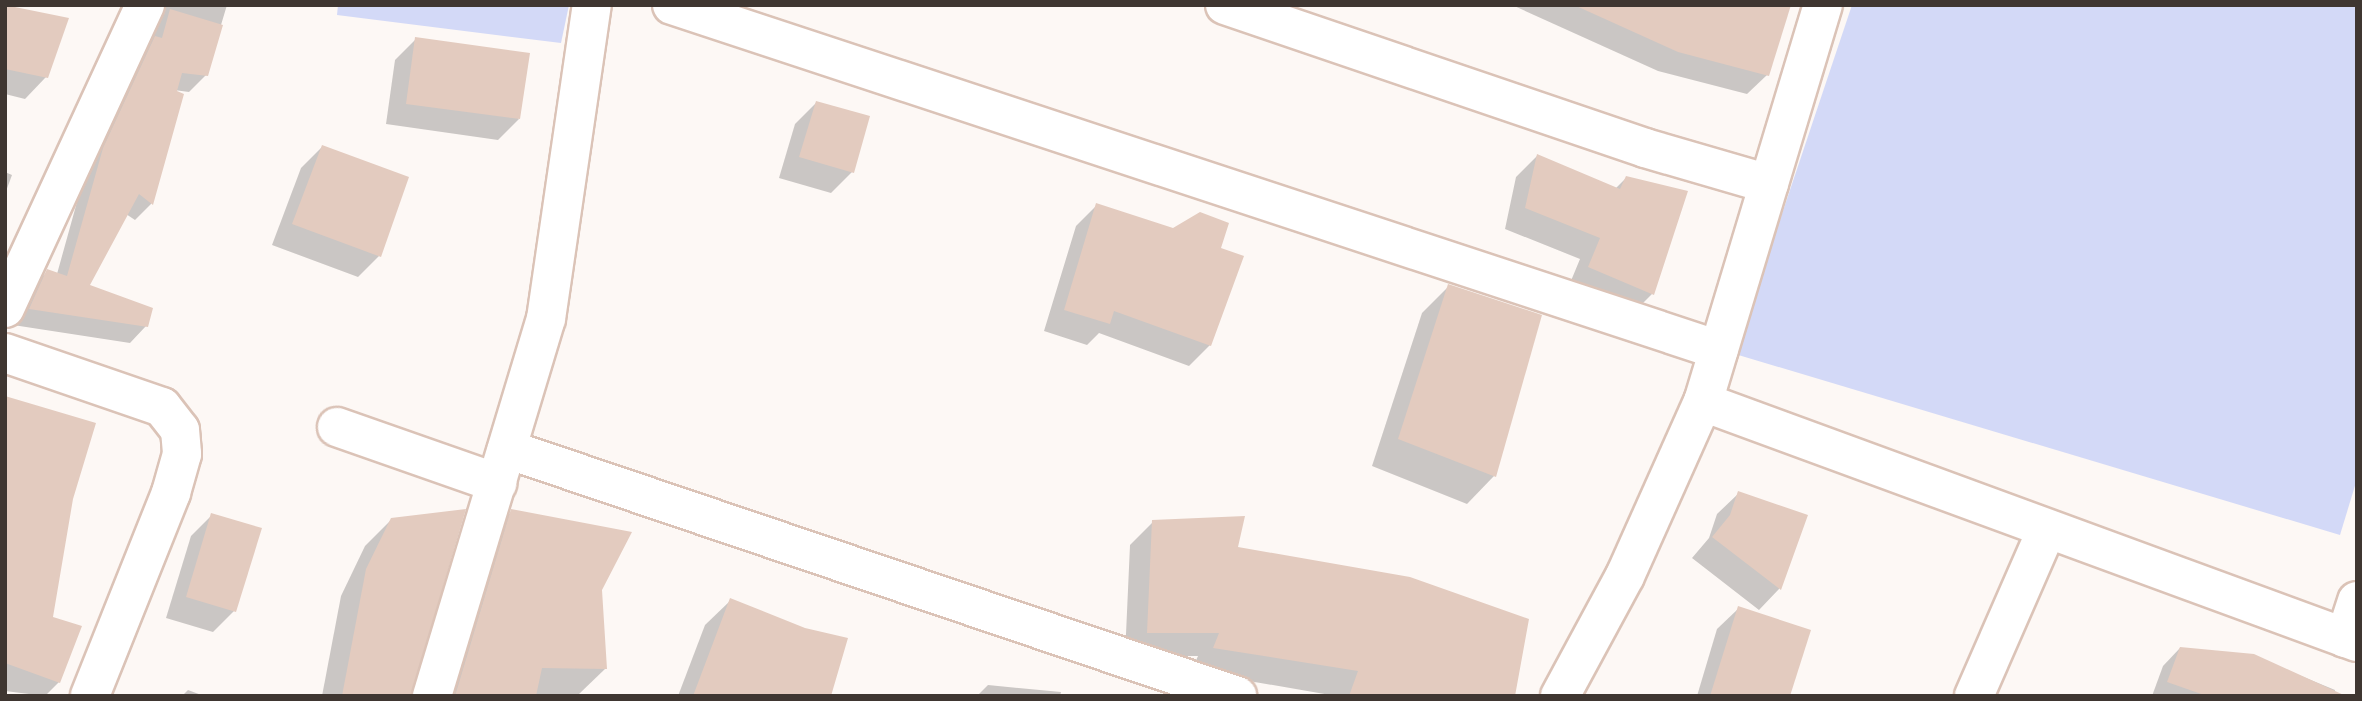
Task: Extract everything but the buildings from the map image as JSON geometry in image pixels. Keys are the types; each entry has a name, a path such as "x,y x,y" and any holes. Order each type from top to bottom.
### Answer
{"street":[{"path":"5,308 145,5"},
{"path":"432,696 547,319 592,5"},
{"path":"672,5 1719,350"},
{"path":"1225,5 1632,144 1769,184"},
{"path":"1560,696 1625,576 1703,402 1823,5"},
{"path":"5,353 162,407 180,430 181,454 171,493 90,696"},
{"path":"1703,402 2351,640 2357,601"},
{"path":"337,427 502,466 1237,696"},
{"path":"1974,696 2047,529"}],"shaded area":[{"path":"338,5 569,5 561,43 337,15"},
{"path":"1852,5 2357,5 2357,479 2340,535 1735,354"}]}
